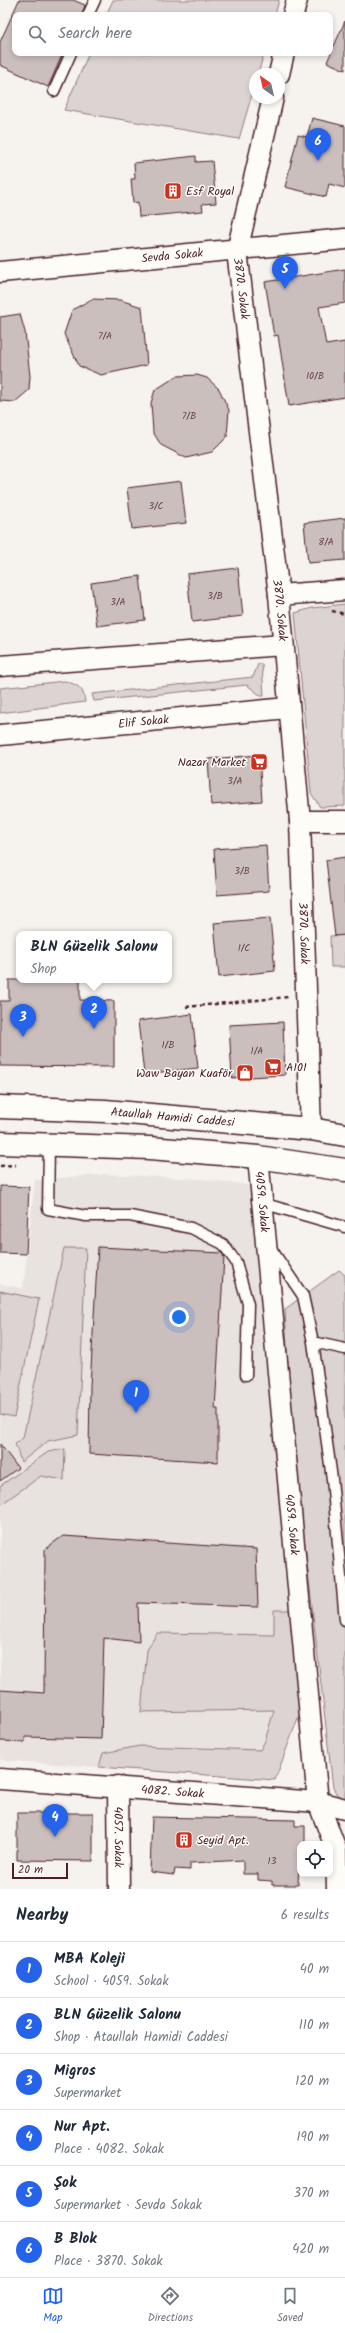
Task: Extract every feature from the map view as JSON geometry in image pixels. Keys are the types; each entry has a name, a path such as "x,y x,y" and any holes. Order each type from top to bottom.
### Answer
{"street":[{"path":"294,12 297,0"},
{"path":"280,68 283,56"},
{"name":"3870. Sokak","path":"273,104 237,251 279,595 288,708 300,821 311,1129"},
{"name":"Sevda Sokak","path":"0,272 237,251 345,239"},
{"path":"279,595 345,590"},
{"path":"0,666 283,645"},
{"name":"Elif Sokak","path":"0,735 288,708"},
{"path":"300,821 345,821"},
{"name":"Ataullah Hamidi Caddesi","path":"0,1107 105,1110 311,1129 345,1135"},
{"path":"0,1143 150,1148 258,1157 345,1170"},
{"name":"4059. Sokak","path":"258,1157 318,1802 336,1849 337,1889"},
{"name":"4082. Sokak","path":"0,1778 318,1802 345,1809"},
{"name":"4057. Sokak","path":"118,1786 119,1889"}],"lane":[{"path":"89,12 95,0"},
{"path":"54,91 70,56"},
{"path":"50,1145 48,1209 86,1216 130,1216 191,1228 223,1244 236,1262 248,1304 246,1375"},
{"path":"262,1202 345,1227"},
{"path":"265,1238 303,1296 313,1342 332,1479 345,1620"},
{"path":"313,1342 345,1350"}],"path":[{"path":"186,1007 306,995"}],"shaded area":[{"path":"113,0 279,0 276,12 107,12"},
{"path":"88,56 263,56 260,68 249,68 249,104 239,139 64,110"},
{"path":"345,604 345,806 320,807 311,793 295,613 312,608"},
{"path":"258,664 262,664 264,696 261,696 247,685 94,701 92,694 253,677"},
{"path":"65,681 82,690 85,702 0,713 0,688"},
{"path":"345,935 345,967 331,967 330,936"},
{"path":"105,1174 202,1179 250,1185 263,1340 293,1604 275,1780 0,1760 0,1284 23,1288 35,1180"},
{"path":"64,1248 86,1248 78,1435 48,1441 21,1462 15,1443 23,1438"},
{"path":"339,1270 345,1275 345,1801 341,1801 333,1788 291,1424 285,1309"},
{"path":"0,1291 39,1299 14,1417 0,1414"},
{"path":"65,1449 64,1480 41,1476 0,1505 0,1486 48,1452"},
{"path":"274,1610 293,1610 301,1710 275,1780 99,1767 103,1753 140,1746 260,1750 265,1741 274,1710 141,1712 147,1650 157,1633 274,1635"}],"building":[{"path":"19,0 73,0 85,5 83,12 14,12"},
{"path":"12,15 12,56 62,56 48,87 0,65 0,42"},
{"path":"345,21 345,70 327,62 330,56 333,56 333,48"},
{"path":"312,118 345,126 345,188 329,184 326,197 285,187 298,135 307,137"},
{"name":"Esf Royal","path":"196,156 196,162 212,161 216,203 202,204 203,211 139,217 138,202 133,203 131,179 135,179 134,163"},
{"path":"345,269 345,303 319,307 326,345 345,342 345,397 289,406 278,335 274,336 265,282"},
{"path":"92,299 120,300 142,307 147,365 101,375 79,366 64,334 72,310"},
{"path":"20,314 25,332 30,376 29,390 15,402 0,401 0,317"},
{"path":"197,375 207,378 219,389 229,410 227,437 212,452 186,458 161,445 153,432 151,403 155,390 177,376"},
{"path":"181,481 186,523 132,529 127,488"},
{"path":"345,518 345,560 308,563 304,523"},
{"path":"238,568 243,616 192,622 187,574"},
{"path":"140,576 145,620 97,626 91,583"},
{"path":"259,755 262,801 211,805 208,759"},
{"path":"266,845 269,891 217,895 214,849"},
{"path":"345,857 345,935 335,936 326,860"},
{"path":"270,918 275,971 219,977 214,923"},
{"path":"9,980 16,980 16,983 80,983 80,1000 114,1001 114,1067 0,1066 0,1001 9,1001"},
{"path":"192,1014 198,1068 144,1074 138,1021"},
{"path":"283,1022 285,1075 232,1078 229,1025"},
{"path":"0,1186 29,1187 26,1254 0,1253"},
{"path":"98,1247 222,1253 224,1257 215,1409 218,1409 218,1462 89,1454 90,1386"},
{"path":"0,1444 18,1468 0,1481"},
{"path":"63,1536 256,1549 258,1607 138,1603 139,1642 104,1638 101,1739 25,1737 25,1742 0,1741 0,1690 44,1693 45,1549"},
{"path":"17,1813 93,1813 93,1861 17,1860"},
{"path":"152,1817 295,1820 295,1826 305,1826 305,1841 297,1841 298,1885 272,1885 272,1881 258,1880 258,1874 243,1874 243,1860 190,1863 190,1870 175,1869 174,1875 150,1872"}],"place":[{"name":"B Blok","path":"318,161"},
{"name":"Esf Royal","path":"173,191"},
{"name":"Şok","path":"285,289"},
{"name":"Nazar Market","path":"259,762"},
{"name":"BLN Güzelik Salonu","path":"94,1029"},
{"name":"Migros","path":"23,1037"},
{"name":"A101","path":"273,1067"},
{"name":"Waw Bayan Kuaför","path":"245,1073"},
{"name":"MBA Koleji","path":"136,1413"},
{"name":"Nur Apt.","path":"55,1837"},
{"name":"Seyid Apt.","path":"184,1840"}]}
